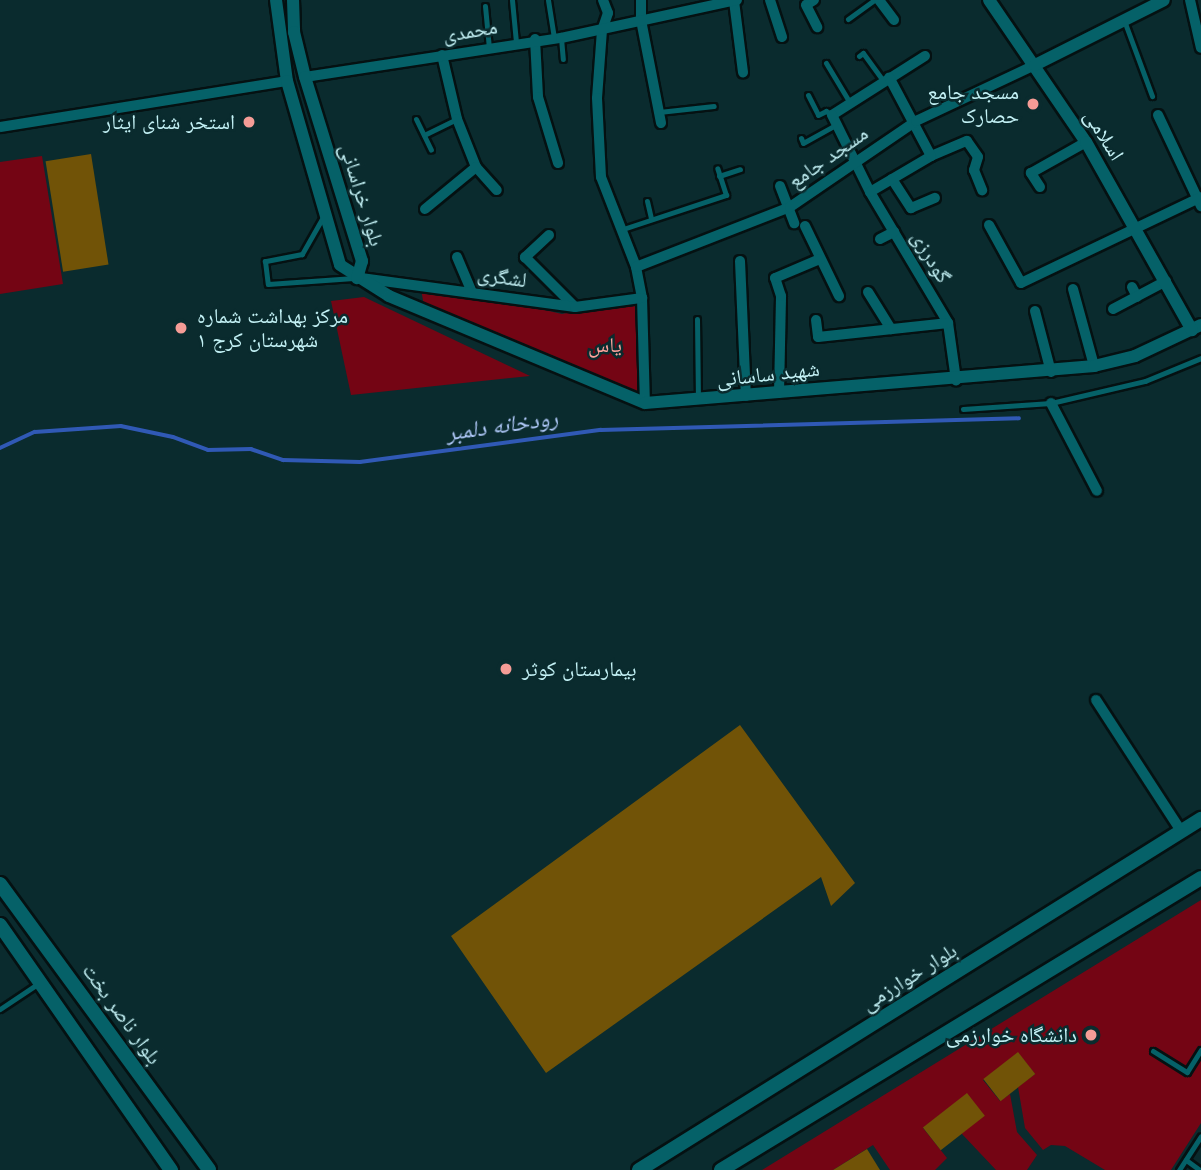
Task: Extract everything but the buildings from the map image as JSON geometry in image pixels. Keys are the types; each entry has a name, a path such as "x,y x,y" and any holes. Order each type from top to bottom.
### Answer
{"main road":[{"name":"بلوار خوارزمی","path":"639,1170 1201,820"},
{"path":"720,1170 1201,878"},
{"name":"بلوار ناصر بخت","path":"0,884 209,1170"},
{"path":"0,925 171,1170"}],"street":[{"name":"بلوار خراسانی","path":"276,0 287,81 323,217 340,265 357,278 362,261 305,77 294,32 293,0"},
{"path":"603,0 608,13 602,30 597,98 601,177 636,267 642,298 645,403"},
{"path":"641,0 641,20 660,118"},
{"path":"736,0 743,72"},
{"name":"محمدی","path":"305,77 535,39 558,38 736,0"},
{"path":"770,0 782,37"},
{"path":"814,0 806,5 817,27"},
{"path":"876,0 894,20"},
{"name":"اسلامی","path":"989,0 1086,142 1196,328"},
{"path":"1035,65 1125,23 1147,4 1164,0"},
{"path":"1189,0 1201,48"},
{"path":"535,39 538,97 558,163"},
{"path":"442,55 457,119 476,167 497,190"},
{"path":"834,119 850,103 925,56"},
{"name":"مسجد جامع","path":"636,267 790,206 916,121 1035,65"},
{"path":"0,127 305,77"},
{"path":"886,79 916,121 931,156"},
{"path":"989,225 1021,283 1137,226 1200,201 1158,115"},
{"name":"گودرزی","path":"834,119 870,192 948,323 956,380"},
{"path":"870,192 931,156 967,141 978,157 974,170 982,190"},
{"path":"1040,187 1031,173 1086,142"},
{"path":"425,209 476,167"},
{"path":"892,179 911,208 935,198"},
{"path":"780,186 794,222"},
{"path":"805,226 839,296"},
{"path":"880,239 894,232"},
{"path":"549,235 524,257 575,307"},
{"path":"457,257 472,293"},
{"path":"779,393 781,296 775,278 820,259"},
{"path":"740,261 746,396"},
{"name":"لشگری","path":"357,278 575,307 642,298"},
{"name":"شهید ساسانی","path":"357,278 425,312 645,403 1051,372 1094,366 1135,356 1196,328"},
{"path":"1114,305 1134,292 1166,281"},
{"path":"1073,289 1094,366"},
{"path":"868,292 891,329"},
{"path":"1035,311 1051,372"},
{"path":"816,320 818,337 948,323"},
{"path":"1051,403 1097,491"},
{"path":"1096,700 1181,831"}],"lane":[{"path":"512,0 516,42"},
{"path":"548,0 563,59"},
{"path":"848,19 876,0"},
{"path":"485,6 489,48"},
{"path":"1125,23 1152,96"},
{"path":"859,57 863,53 886,79"},
{"path":"826,63 850,103"},
{"path":"801,138 803,143 834,119 826,111 818,115 807,95"},
{"path":"660,118 714,106"},
{"path":"416,119 431,150"},
{"path":"424,135 457,119"},
{"path":"620,230 726,195 717,167"},
{"path":"719,176 740,169"},
{"path":"647,201 652,219"},
{"path":"323,217 302,254 265,261 268,284 357,278"},
{"path":"697,319 698,401"},
{"path":"963,408 1051,403 1145,381 1201,358"},
{"path":"0,1009 36,985"},
{"path":"1153,1051 1186,1072 1201,1050"},
{"path":"1180,1170 1201,1136"},
{"path":"1186,1160 1200,1170"}],"green space":[{"path":"42,156 63,284 0,294 0,162"},
{"name":"یاس","path":"421,289 472,293 562,314 642,298 645,403 425,312"},
{"path":"364,297 530,376 351,395 331,301"},
{"name":"دانشگاه خوارزمی","path":"1201,900 1201,1123 1171,1170 1105,1170 1065,1146 1051,1145 1043,1150 1025,1128 1018,1087 1035,1074 1018,1053 983,1080 1000,1101 1010,1094 1017,1132 1037,1155 1027,1170 996,1170 962,1134 967,1094 923,1128 947,1158 935,1170 890,1170 873,1145 833,1170 762,1170"}],"waterway":[{"name":"رودخانه دلمبر","path":"0,448 35,432 121,426 173,437 208,450 251,449 283,460 360,462 601,430 1019,418"}],"place":[{"name":"مسجد جامع حصارک","path":"1033,104"},
{"name":"استخر شنای ایثار","path":"249,122"},
{"name":"مرکز بهداشت شماره ۱ شهرستان کرج","path":"181,328"},
{"name":"بیمارستان کوثر","path":"506,669"},
{"name":"دانشگاه خوارزمی","path":"1091,1035"}]}
